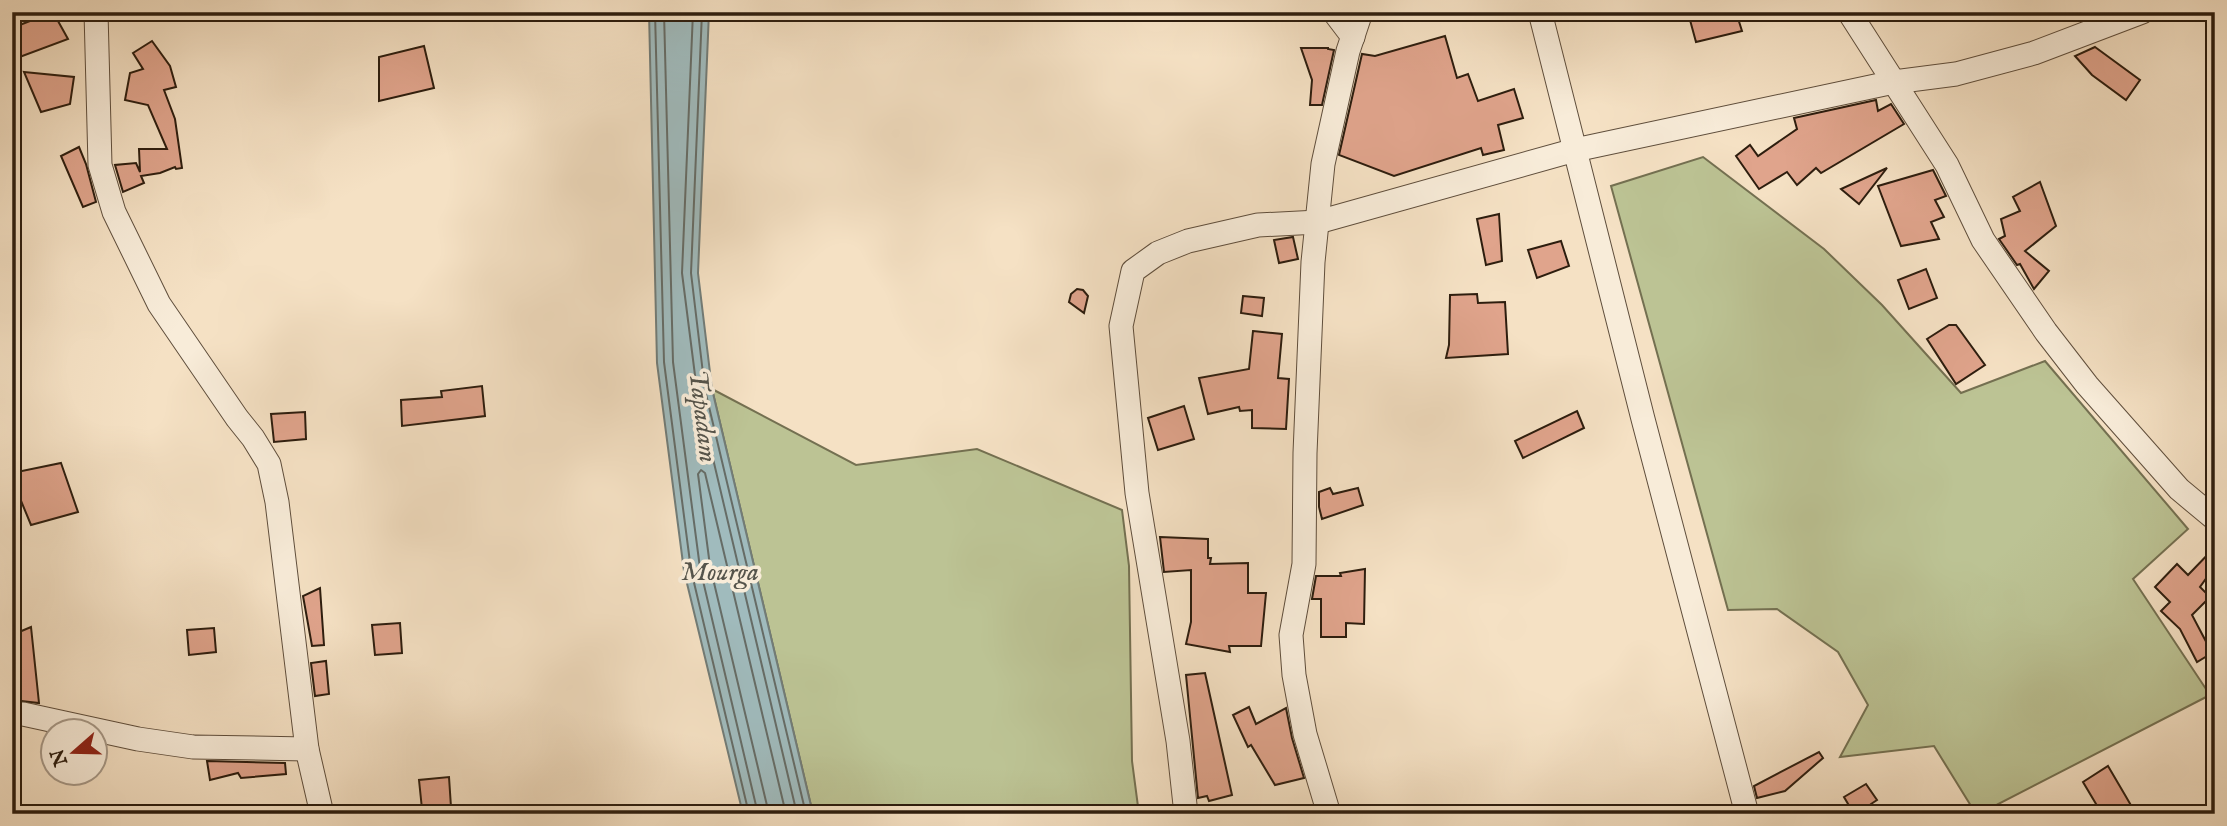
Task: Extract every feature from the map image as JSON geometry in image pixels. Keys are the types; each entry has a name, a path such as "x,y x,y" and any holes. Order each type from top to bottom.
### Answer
{"street":[{"path":"96,12 100,165 114,212 159,304 253,438 268,464 277,502 307,749 322,814"},
{"path":"1334,12 1353,37"},
{"path":"1329,814 1305,734 1294,675 1291,635 1304,564 1305,453 1313,262 1326,145 1361,12"},
{"path":"1540,12 1747,814"},
{"path":"1849,12 1947,165 1983,240 2046,332 2088,385 2179,489 2215,519"},
{"path":"1186,814 1178,741 1136,493 1121,326 1133,271 1158,253 1188,241 1258,225 1318,222 1575,150 1894,82 1956,74 2034,53 2142,12"},
{"path":"12,714 193,747 307,749"}],"green space":[{"path":"1703,157 1824,249 1882,305 1961,393 2045,361 2188,529 2133,579 2210,695 1979,814 1976,814 1934,746 1840,757 1868,705 1838,652 1777,609 1728,610 1611,186"},
{"path":"712,389 856,465 977,449 1122,510 1129,566 1132,761 1139,814 813,814"}],"water":[{"name":"Mourga","path":"649,12 709,12 698,273 712,389 813,814 743,814 684,571 657,363"}],"building":[{"path":"53,12 68,39 17,58 12,47 12,28"},
{"path":"1720,12 1736,12 1742,31 1696,42 1690,20"},
{"path":"1445,36 1457,78 1468,74 1478,101 1514,89 1523,118 1498,125 1504,150 1483,155 1481,148 1394,176 1339,155 1362,54 1375,56"},
{"path":"152,41 170,66 176,87 164,90 175,119 182,168 175,167 141,176 144,183 123,192 115,165 136,163 140,172 139,149 167,149 148,105 125,100 130,73 143,69 133,53"},
{"path":"424,46 434,88 379,101 379,57"},
{"path":"2095,47 2140,80 2126,100 2092,75 2075,56"},
{"path":"1301,48 1334,50 1322,105 1310,105 1312,80"},
{"path":"24,72 74,77 70,104 41,112"},
{"path":"1876,100 1878,111 1891,104 1904,124 1821,173 1816,168 1797,185 1787,172 1759,189 1736,156 1750,145 1758,156 1797,129 1794,118"},
{"path":"79,147 96,202 83,207 61,156"},
{"path":"1887,168 1859,204 1841,189"},
{"path":"1933,170 1946,196 1935,200 1944,217 1931,222 1939,239 1901,246 1878,186"},
{"path":"2040,182 2056,226 2025,251 2049,271 2034,289 2020,264 2017,265 1999,239 2005,236 2001,219 2020,211 2013,197"},
{"path":"1499,214 1502,261 1486,265 1477,219"},
{"path":"1293,237 1298,259 1279,263 1274,240"},
{"path":"1561,241 1569,266 1537,278 1528,250"},
{"path":"1926,269 1937,298 1909,309 1898,280"},
{"path":"1077,289 1083,290 1088,296 1084,313 1069,302 1071,294"},
{"path":"1477,294 1478,303 1505,302 1508,354 1446,358 1449,345 1450,295"},
{"path":"1243,296 1264,298 1262,316 1241,313"},
{"path":"1949,325 1956,325 1985,365 1956,384 1927,339"},
{"path":"1253,331 1282,334 1278,378 1289,379 1286,429 1252,428 1252,410 1240,411 1239,407 1208,414 1199,378 1249,369"},
{"path":"482,386 485,416 402,426 401,400 442,397 441,391"},
{"path":"1184,406 1194,439 1158,450 1148,418"},
{"path":"1577,411 1584,428 1523,458 1515,441"},
{"path":"305,412 306,439 274,442 271,414"},
{"path":"61,463 78,512 31,525 12,473"},
{"path":"1330,488 1333,494 1358,488 1363,505 1322,519 1319,492"},
{"path":"1160,537 1208,539 1210,564 1248,563 1248,593 1266,593 1261,646 1229,646 1230,652 1186,644 1191,622 1191,570 1164,572"},
{"path":"2215,547 2215,566 2200,587 2210,597 2192,615 2212,653 2197,662 2180,629 2161,611 2170,602 2155,587 2177,564 2188,575"},
{"path":"1365,569 1364,624 1346,623 1346,637 1321,637 1321,599 1312,599 1316,576 1341,576 1340,573"},
{"path":"320,588 324,645 312,646 303,596"},
{"path":"400,623 402,653 375,655 372,625"},
{"path":"31,627 39,703 12,700 12,635"},
{"path":"214,628 216,652 189,655 187,630"},
{"path":"326,661 329,694 315,696 311,663"},
{"path":"1205,673 1232,795 1209,801 1207,796 1198,798 1186,675"},
{"path":"1249,707 1256,724 1286,708 1304,778 1275,785 1251,745 1248,747 1233,715"},
{"path":"1819,752 1823,758 1785,791 1757,798 1754,786"},
{"path":"207,761 285,763 286,774 241,778 238,773 210,780"},
{"path":"2108,766 2136,814 2102,814 2083,782"},
{"path":"449,777 451,807 422,809 419,780"},
{"path":"1866,784 1877,800 1871,804 1876,814 1854,814 1844,797"}],"water label":[{"name":"Tapadam","path":"704,416"}]}
